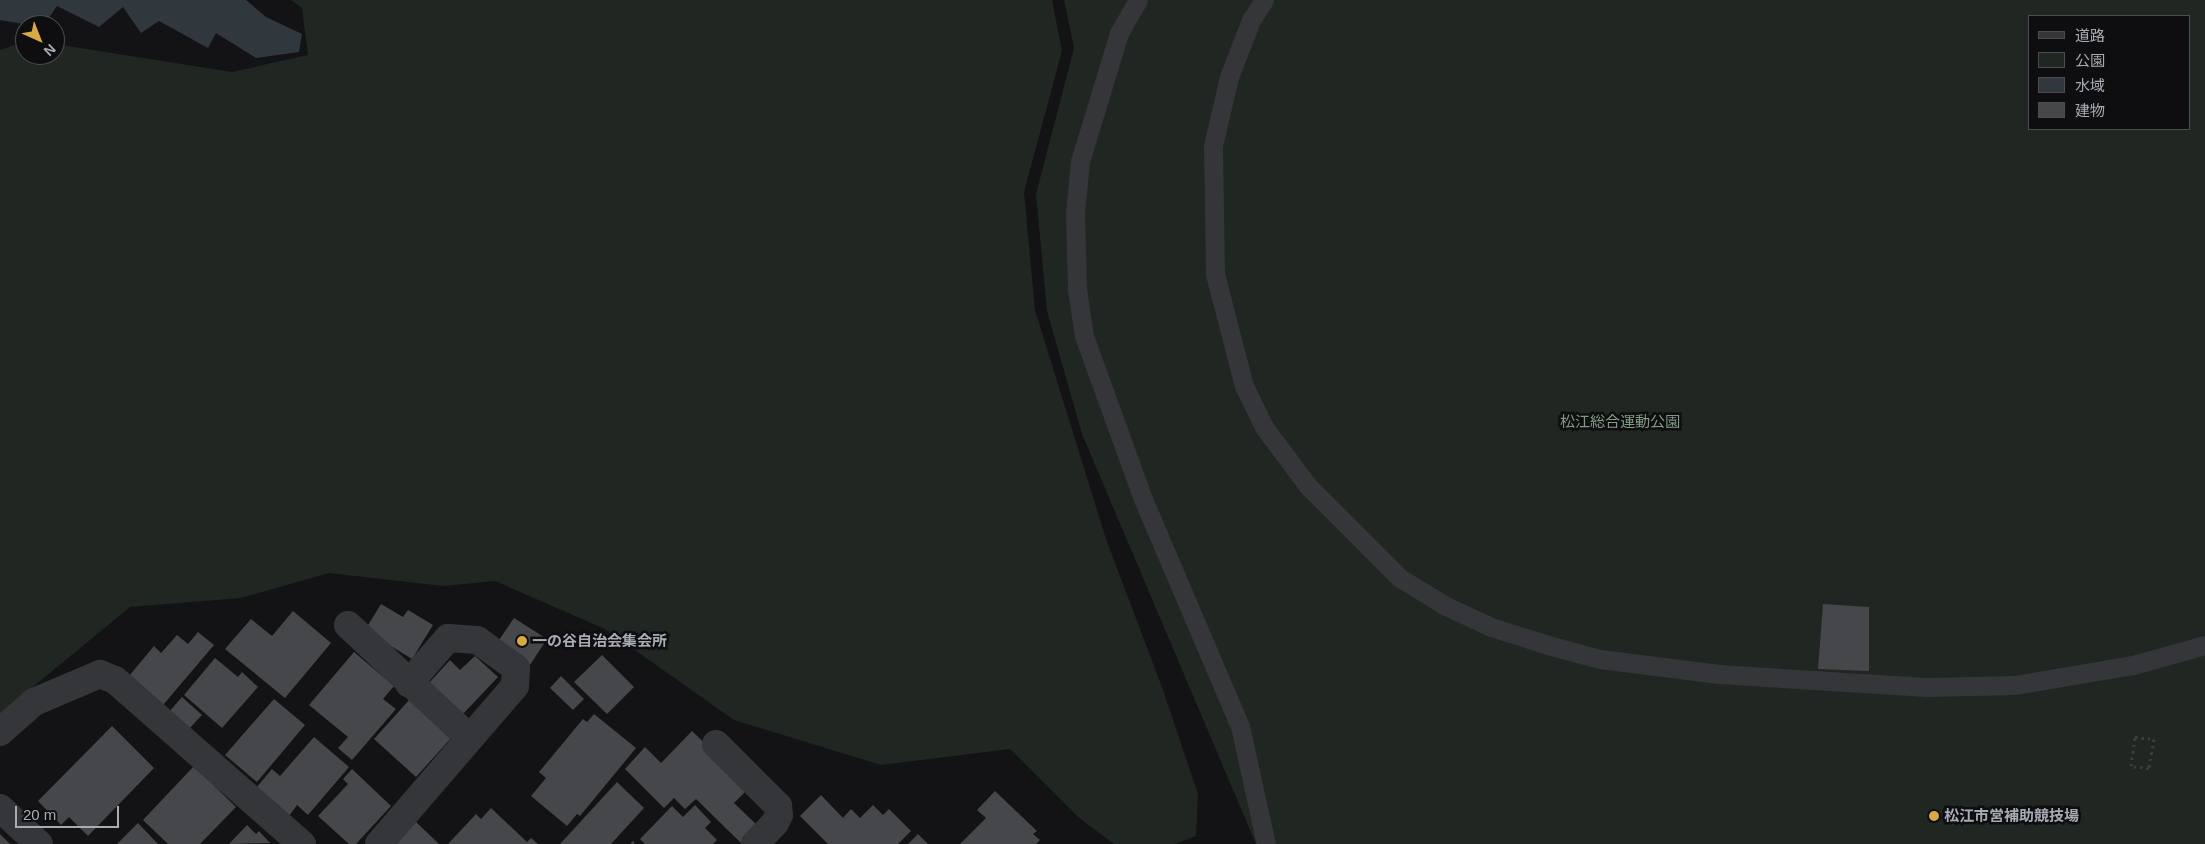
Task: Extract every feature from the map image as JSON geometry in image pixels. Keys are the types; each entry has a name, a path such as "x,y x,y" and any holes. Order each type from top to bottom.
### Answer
{"street":[{"path":"348,625 459,728"},
{"path":"379,844 514,686 516,668 478,640 448,638 410,682"},
{"path":"0,732 34,702 100,674 115,680 302,844"},
{"path":"716,744 778,806 779,814 775,822 755,844"},
{"path":"0,808 38,844"}],"lane":[{"path":"1138,0 1119,33 1080,161 1075,213 1077,289 1084,336 1144,499 1240,726 1266,844"},
{"path":"1264,0 1251,20 1229,77 1213,146 1215,274 1244,386 1264,427 1308,486 1400,578 1446,606 1491,626 1548,645 1600,659 1719,674 1927,687 2015,685 2133,665 2205,645"}],"path":[{"path":"2135,737 2154,739 2148,768 2132,766 2135,737"}],"green space":[{"path":"291,0 1052,0 1062,51 1024,192 1035,310 1106,539 1163,690 1198,794 1196,836 1175,844 1114,844 1078,817 1010,749 881,765 734,720 605,629 495,581 443,586 329,573 241,598 130,607 0,714 0,50 15,45 15,65 65,65 65,46 232,72 308,55 302,8"},
{"name":"松江総合運動公園","path":"1064,0 2205,0 2205,844 1256,844 1082,434 1047,311 1036,194 1074,48"}],"water":[{"path":"0,0 246,0 266,17 302,34 299,52 256,58 216,33 208,48 159,21 141,33 123,7 99,27 57,6 51,15 15,15 15,23 0,20"}],"building":[{"path":"381,604 403,617 408,610 433,625 412,659 365,630"},
{"path":"1823,604 1869,607 1869,671 1818,669"},
{"path":"293,611 331,643 285,698 225,649 251,619 272,636"},
{"name":"一の谷自治会集会所","path":"514,618 547,639 530,665 497,643"},
{"path":"198,632 214,645 163,705 129,676 154,646 161,653 177,635 188,644"},
{"path":"354,652 394,686 383,699 396,709 352,760 338,748 348,737 309,705"},
{"path":"602,655 634,687 607,714 574,682"},
{"path":"475,656 498,677 463,714 429,683 450,660 460,670"},
{"path":"215,658 238,677 242,672 258,687 222,728 184,695"},
{"path":"561,676 584,699 573,710 550,688"},
{"path":"182,697 202,715 188,730 168,713"},
{"path":"411,698 453,736 416,777 374,739"},
{"path":"274,699 305,725 257,782 225,755"},
{"path":"594,714 636,748 580,816 577,814 567,826 531,796 546,778 539,772 583,719 587,722"},
{"path":"112,726 154,768 88,836 69,817 61,825 38,801"},
{"path":"692,731 750,787 734,803 758,826 741,843 696,799 685,809 674,798 664,808 625,769 645,747 661,763"},
{"path":"314,737 349,767 308,815 297,805 289,816 256,788 272,769 280,776"},
{"path":"194,766 236,807 200,844 168,844 143,820"},
{"path":"352,769 391,806 356,844 349,844 318,816 348,784 343,779"},
{"path":"617,782 644,808 611,844 560,844"},
{"path":"995,791 1037,831 1033,834 1040,840 1036,844 960,844 986,818 977,810"},
{"path":"821,795 843,818 851,809 860,818 873,805 883,815 889,809 911,831 898,844 828,844 800,816"},
{"path":"695,805 711,822 705,828 717,840 713,844 645,844 640,839 672,806 683,817"},
{"path":"491,808 527,842 531,838 538,844 448,844 476,814 481,819"},
{"path":"415,821 439,844 394,844"},
{"path":"138,823 158,844 117,844"},
{"path":"247,825 256,834 259,831 270,843 229,844"},
{"path":"0,834 10,844 0,844"},
{"path":"918,834 928,844 908,844"}],"place":[{"name":"一の谷自治会集会所","path":"522,641"},
{"name":"松江市営補助競技場","path":"1934,816"}]}
